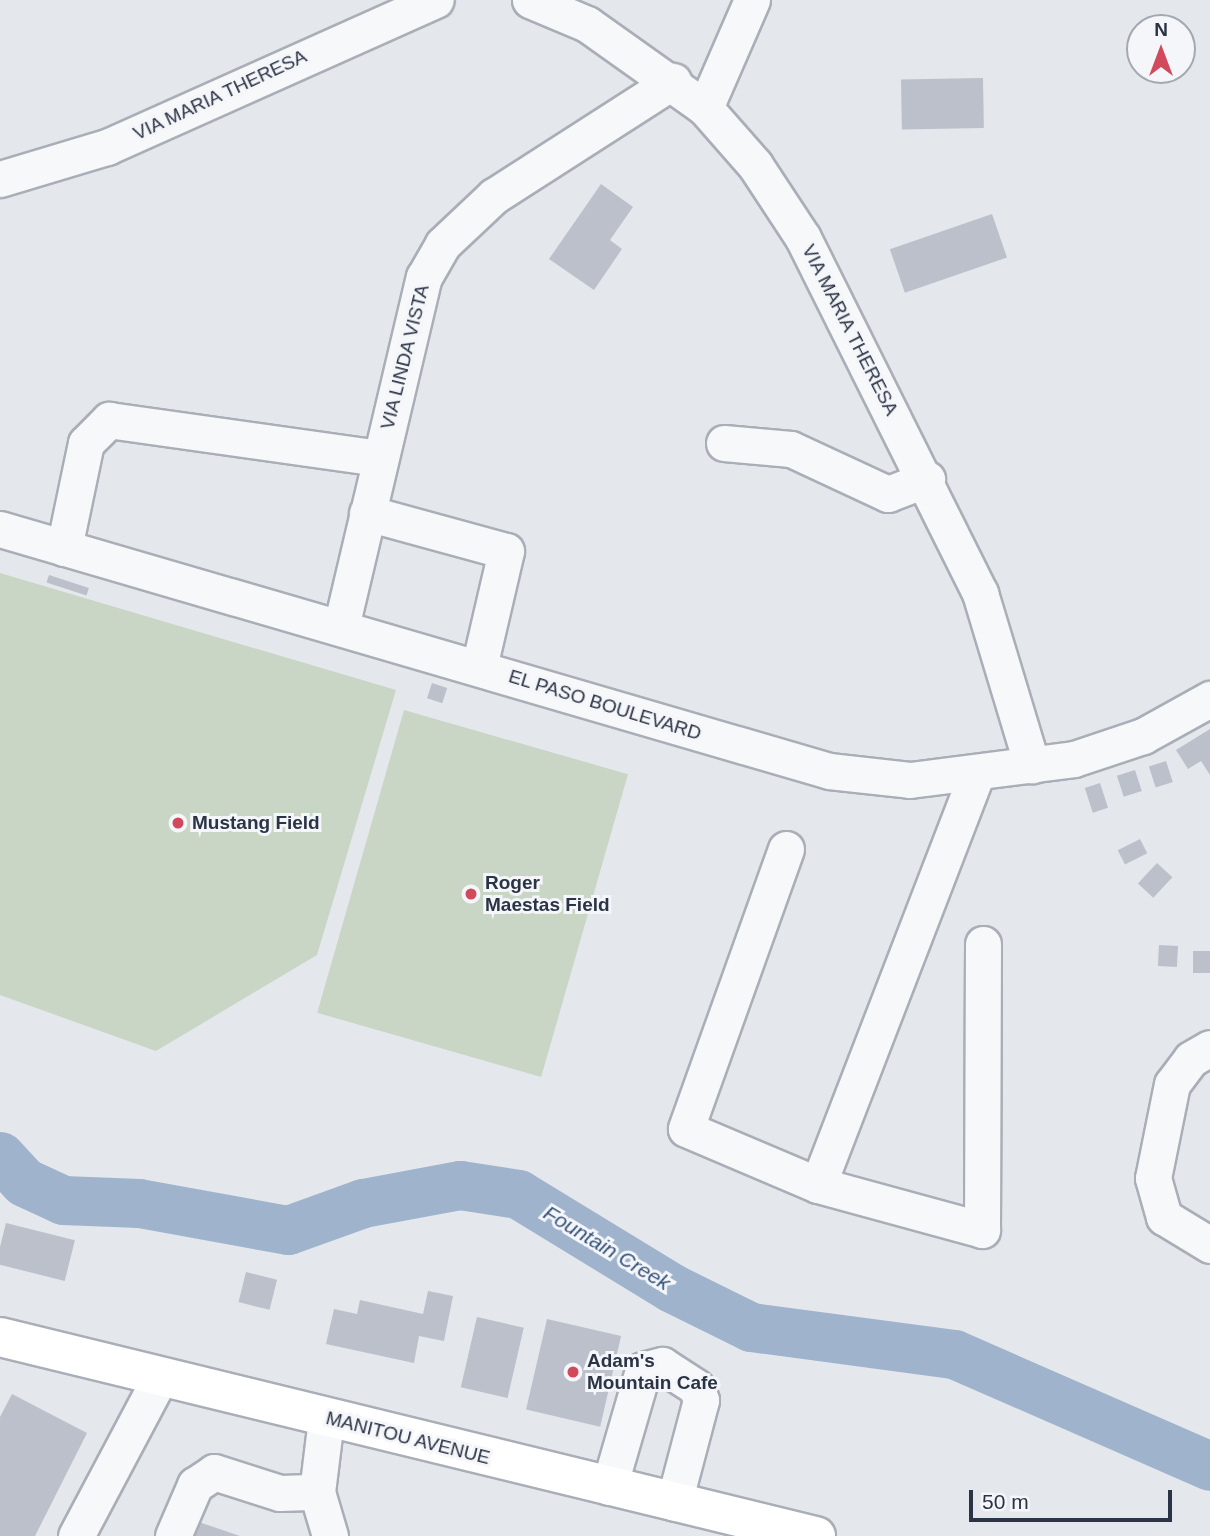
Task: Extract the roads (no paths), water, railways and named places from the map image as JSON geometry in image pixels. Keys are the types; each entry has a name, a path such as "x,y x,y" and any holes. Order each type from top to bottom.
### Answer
{"main road":[{"name":"MANITOU AVENUE","path":"0,1337 159,1379 674,1502 763,1530 816,1536"}],"street":[{"name":"VIA MARIA THERESA","path":"0,179 107,147 436,0"},
{"name":"VIA MARIA THERESA","path":"530,0 587,24 673,81 705,108 755,165 803,237 927,479 980,593 1032,765"},
{"path":"705,108 752,0"},
{"name":"VIA LINDA VISTA","path":"341,626 425,277 443,244 494,195 673,81"},
{"path":"64,548 86,443 109,420 380,458"},
{"path":"724,443 791,449 888,494 927,479"},
{"path":"367,513 506,551 479,667"},
{"name":"EL PASO BOULEVARD","path":"0,529 341,626 829,771 910,780 977,774 1032,765 1109,749 1210,699"},
{"path":"818,1185 977,774"},
{"path":"786,849 686,1129 818,1185 982,1230 983,944"},
{"path":"1210,1048 1191,1059 1172,1084 1153,1178 1164,1217 1210,1245"},
{"path":"609,1487 643,1370 662,1365 696,1387 701,1400 674,1502"},
{"path":"76,1536 159,1379"},
{"path":"326,1419 317,1492 330,1536"},
{"path":"173,1536 195,1486 214,1472 280,1493 317,1492"}],"waterway":[{"name":"Fountain Creek","path":"0,1156 24,1182 63,1200 139,1203 288,1230 363,1203 460,1185 518,1194 672,1288 751,1327 954,1354 1210,1466"}],"place":[{"name":"Mustang Field","path":"178,823"},
{"name":"Roger Maestas Field","path":"471,894"},
{"name":"Adam's Mountain Cafe","path":"573,1372"}]}
